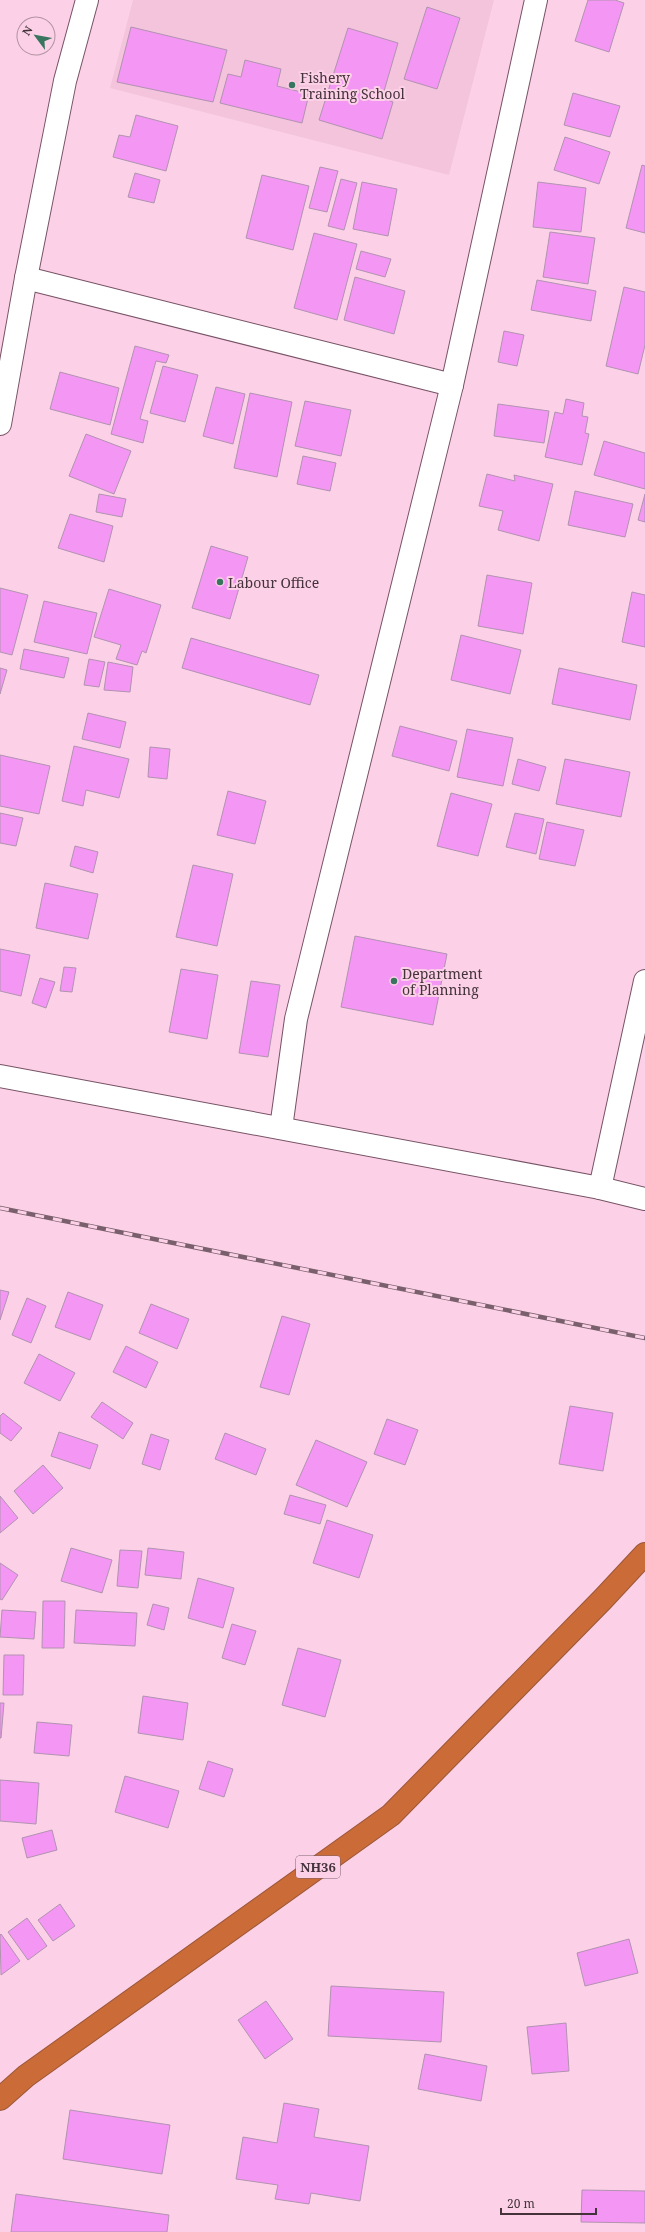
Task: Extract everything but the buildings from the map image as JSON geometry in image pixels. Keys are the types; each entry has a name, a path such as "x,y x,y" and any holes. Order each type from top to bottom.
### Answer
{"highway":[{"name":"NH36","path":"0,2099 26,2076 391,1815 603,1599 645,1554"}],"street":[{"path":"0,424 26,278 65,81 87,0"},
{"path":"281,1128 296,1019 452,385 536,0"},
{"path":"26,278 452,385"},
{"path":"600,1188 645,981"},
{"path":"0,1076 600,1188 645,1199"}],"shaded area":[{"name":"Fishery Training School","path":"133,0 494,0 449,175 110,88"}],"railway":[{"path":"0,1208 645,1338"}],"place":[{"name":"Fishery Training School","path":"292,85"},
{"name":"Labour Office","path":"220,582"},
{"name":"Department of Planning","path":"394,981"}]}
